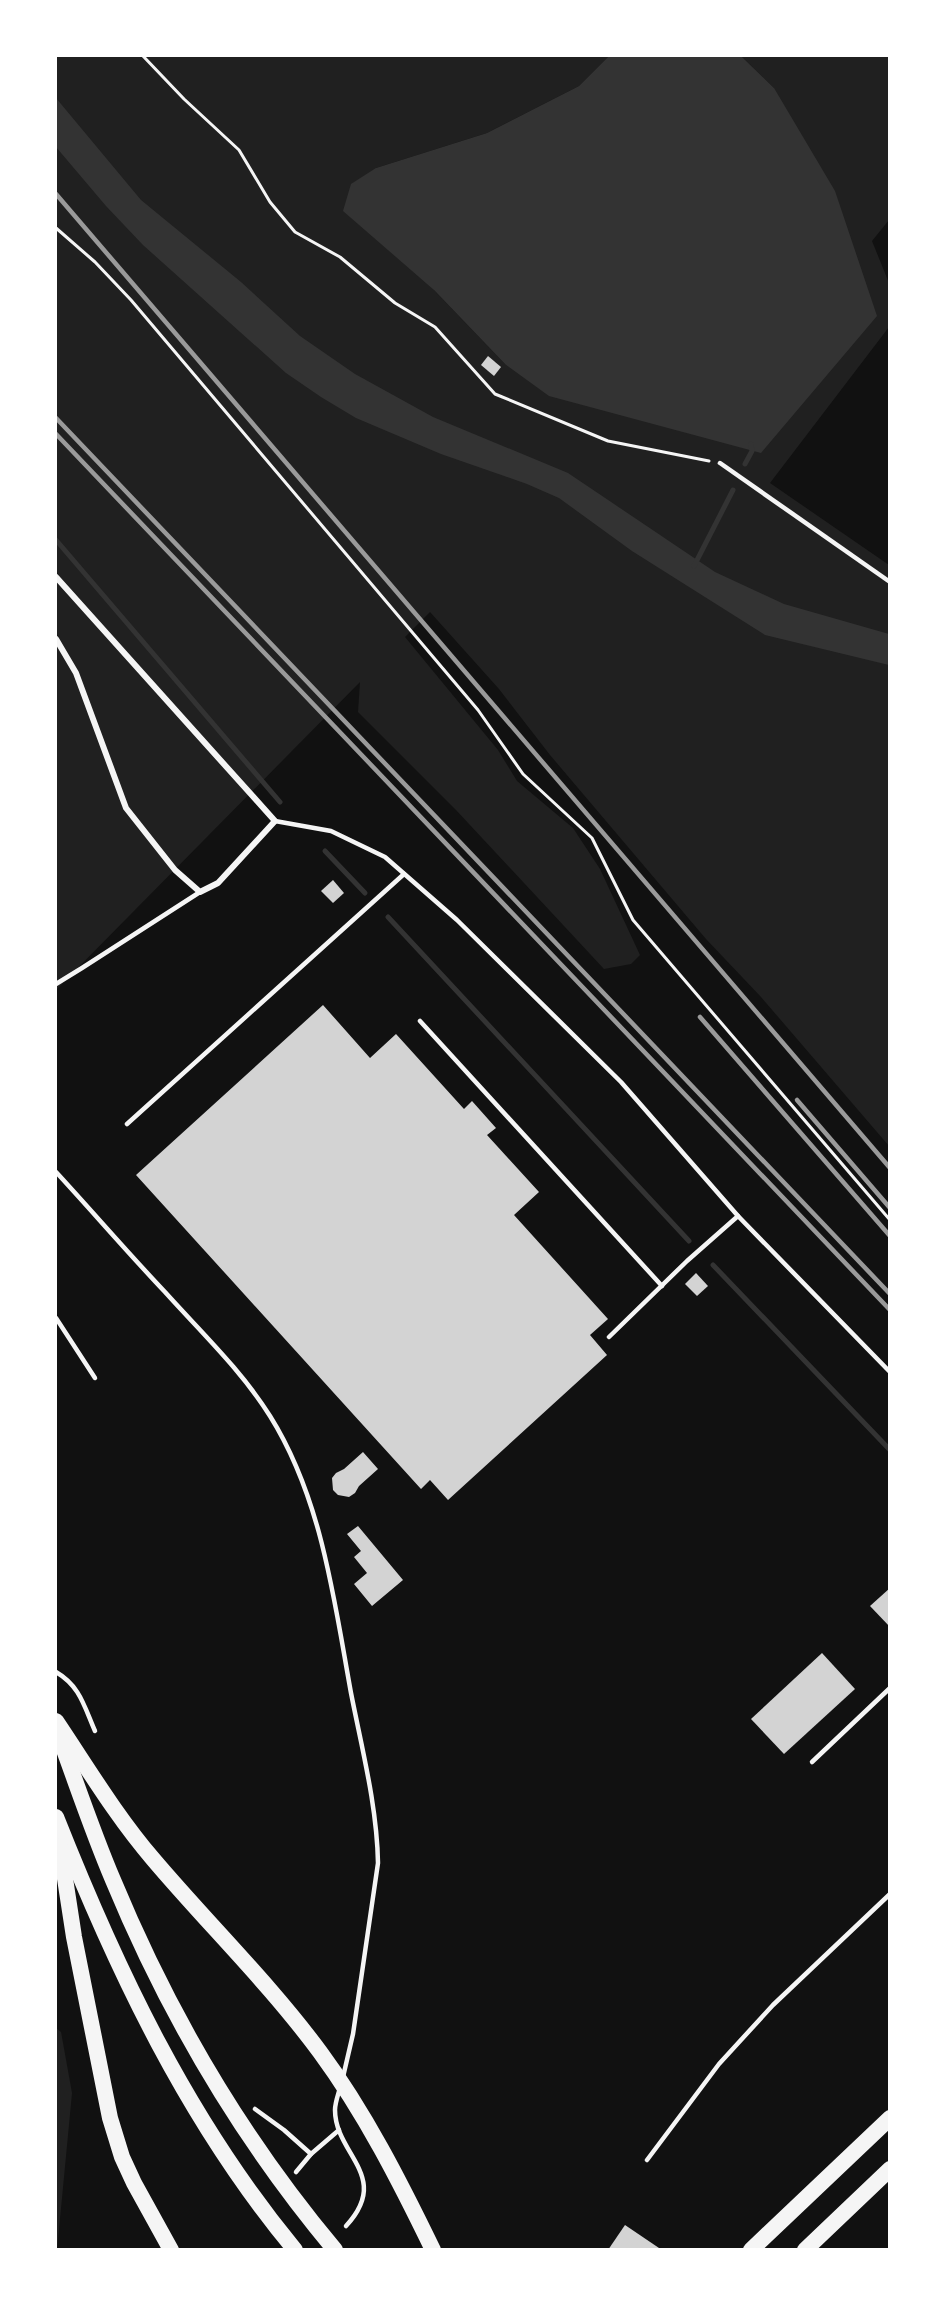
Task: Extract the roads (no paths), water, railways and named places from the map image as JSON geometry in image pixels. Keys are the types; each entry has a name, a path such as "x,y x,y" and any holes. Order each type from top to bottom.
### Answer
{"highway":[{"path":"56,1721 114,1808 152,1858 266,1983 321,2054 372,2133 434,2250"},
{"path":"56,1727 112,1878 165,1992 216,2082 275,2172 335,2250"},
{"path":"56,1818 88,1900 163,2054 205,2124 250,2191 295,2250"},
{"path":"56,1818 74,1937 110,2118 122,2157 147,2209 171,2250"},
{"path":"751,2250 890,2118"},
{"path":"805,2250 890,2169"}],"street":[{"path":"56,577 275,821 218,883 200,892 175,870 126,808 76,673 56,639"}],"lane":[{"path":"720,464 890,582"},
{"path":"275,821 331,831 385,856 458,920 621,1082 738,1216 890,1372"},
{"path":"127,1124 404,874"},
{"path":"56,984 200,892"},
{"path":"420,1021 662,1286"},
{"path":"56,1172 215,1347 258,1399 289,1451 310,1504 335,1603 364,1756 378,1847 378,1863 353,2034 335,2109 339,2130 360,2170 363,2181 361,2205 355,2217 346,2226"},
{"path":"609,1337 738,1216"},
{"path":"56,1318 95,1378"},
{"path":"56,1672 72,1683 78,1692 95,1731"},
{"path":"812,1761 890,1688"},
{"path":"646,2160 719,2064 773,2005 890,1894"},
{"path":"255,2109 311,2154"},
{"path":"296,2172 311,2154 339,2130"}],"waterway":[{"path":"745,464 752,451 751,444"},
{"path":"694,566 733,490"},
{"path":"56,540 280,802"},
{"path":"325,851 365,893"},
{"path":"388,917 689,1241"},
{"path":"713,1265 890,1450"}],"railway":[{"path":"56,194 890,1168"},
{"path":"56,418 890,1294"},
{"path":"56,434 890,1310"},
{"path":"700,1017 890,1236"},
{"path":"797,1100 890,1208"}]}
